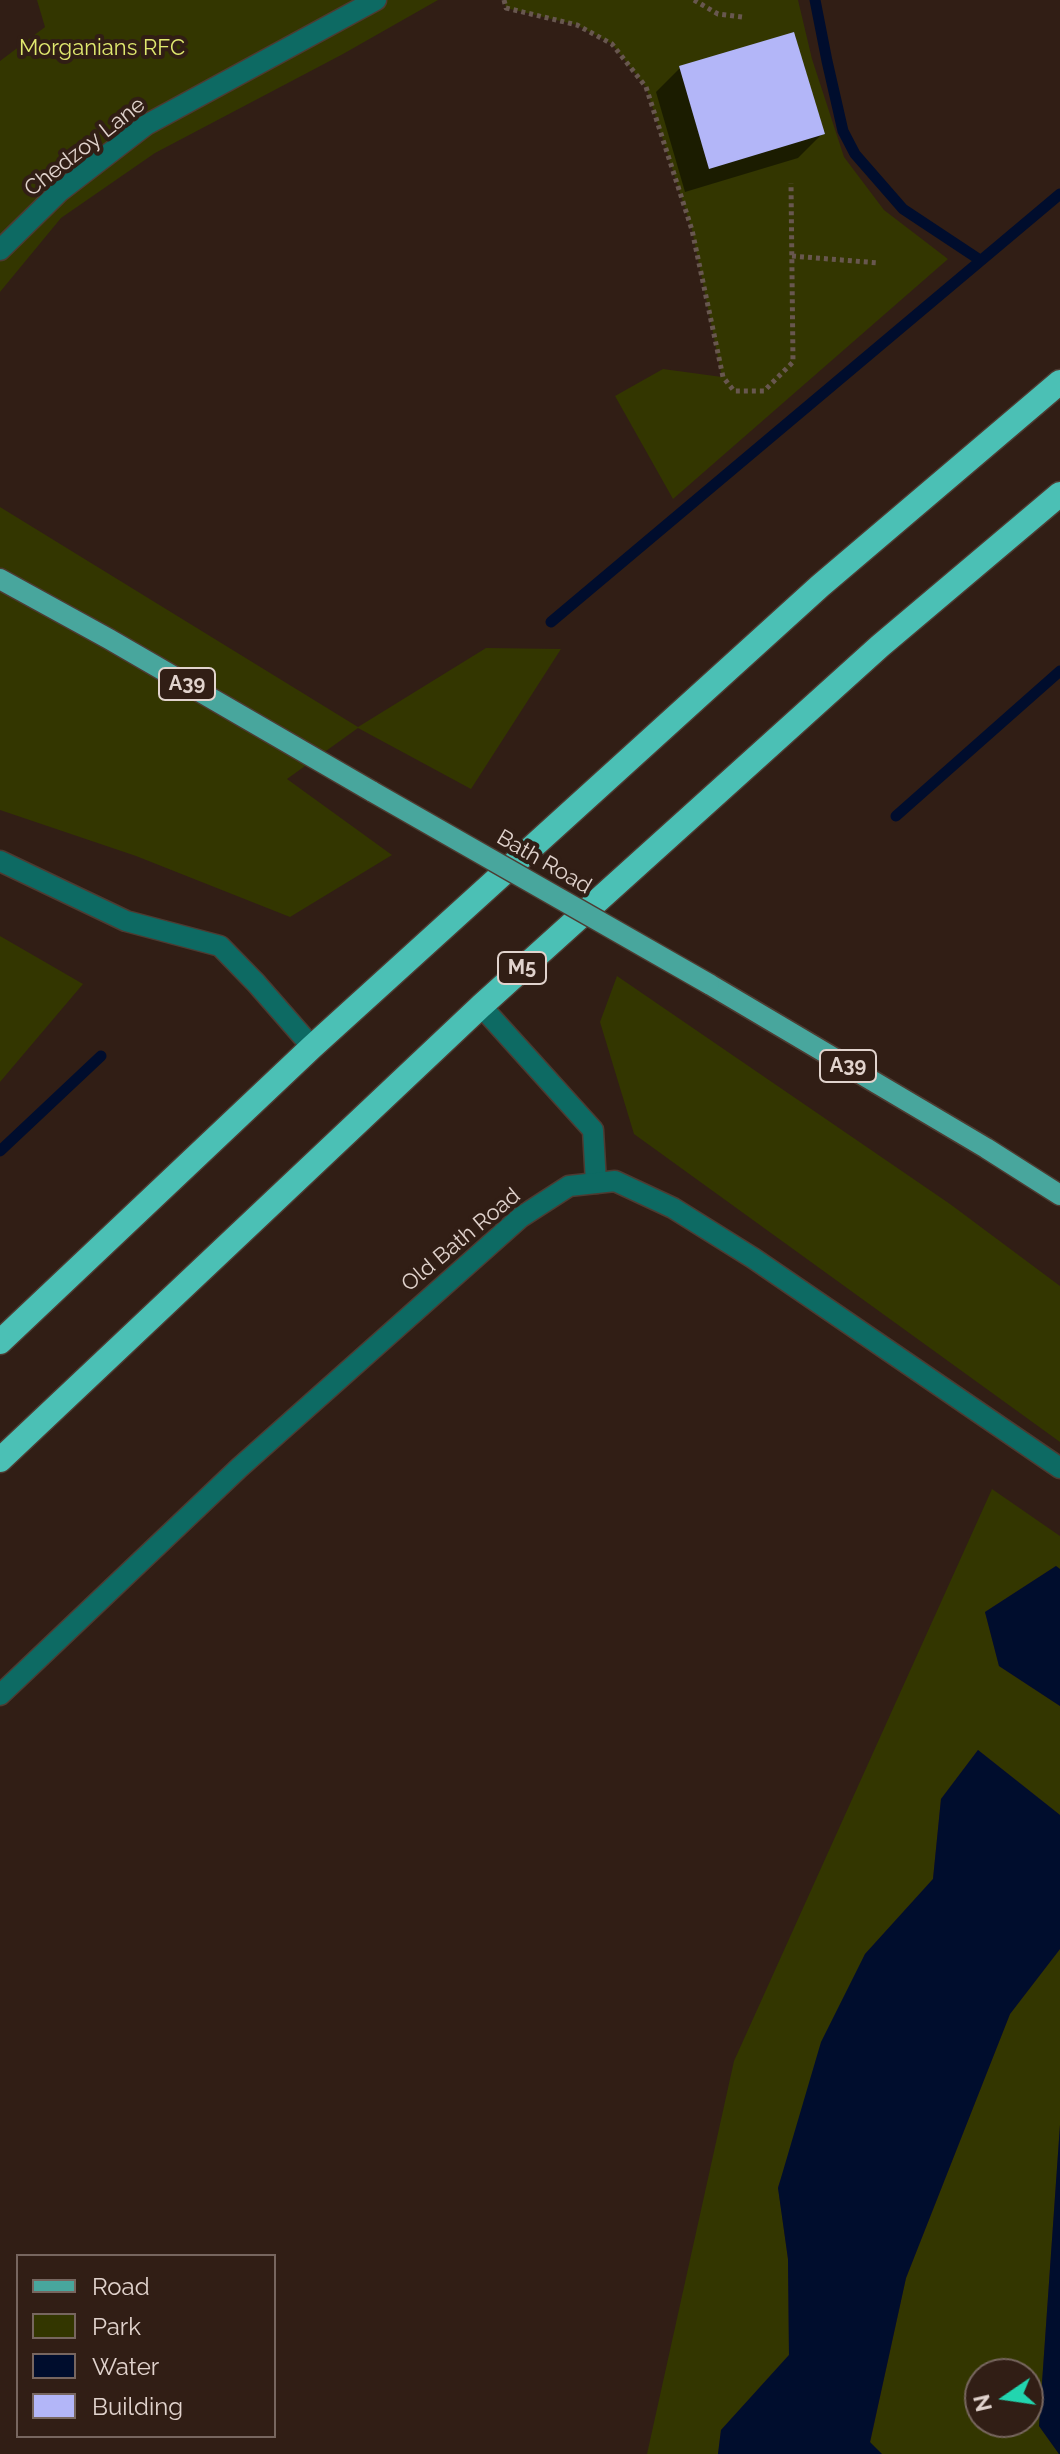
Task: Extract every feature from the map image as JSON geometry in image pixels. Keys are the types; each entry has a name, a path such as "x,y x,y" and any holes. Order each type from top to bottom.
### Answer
{"highway":[{"path":"0,1342 312,1047 820,586 1060,382"},
{"name":"M5","path":"0,1460 481,1006 880,646 1060,494"}],"main road":[{"name":"Bath Road","path":"0,579 709,984 1060,1195"}],"street":[{"name":"Chedzoy Lane","path":"0,250 59,192 146,125 376,0"},
{"path":"0,861 126,921 220,946 312,1047"},
{"path":"481,1006 593,1130 596,1183"},
{"name":"Old Bath Road","path":"0,1695 239,1468 521,1217 569,1186 615,1181 673,1208 753,1258 1060,1468"}],"path":[{"path":"504,0 506,8 577,25 612,44 646,87 692,230 723,377 734,391 764,391 793,362 791,183"},
{"path":"694,0 718,14 742,17"},
{"path":"792,256 879,263"}],"green space":[{"name":"Morganians RFC","path":"37,0 438,0 155,153 61,218 0,292 0,61 45,27"},
{"path":"504,0 798,0 812,59 844,157 884,210 948,259 673,499 615,396 663,369 722,377 692,230 646,87 612,44 577,25 506,8"},
{"path":"0,507 358,727 486,648 561,649 471,789 358,728 287,779 392,855 290,917 136,856 0,810"},
{"path":"0,936 83,984 0,1082"},
{"path":"617,976 950,1204 1060,1286 1060,1442 634,1134 600,1022"},
{"path":"992,1489 1060,1536 1060,1569 1056,1566 985,1612 999,1666 1060,1706 1060,1815 978,1750 941,1799 933,1879 865,1954 778,2187 788,2259 789,2355 721,2430 718,2454 647,2454 734,2061"},
{"path":"1060,1949 1060,2125 1044,2358 964,2358 964,2438 1044,2438 1044,2433 1059,2454 882,2454 870,2443 906,2278 1010,2014"}],"water":[{"path":"1056,1566 1060,1569 1060,1706 999,1666 985,1612"},
{"path":"978,1750 1060,1815 1060,1949 1010,2014 906,2278 870,2442 882,2454 718,2454 721,2430 789,2355 788,2259 778,2188 821,2042 865,1954 933,1879 941,1799"},
{"path":"1060,2125 1060,2454 1044,2433 1044,2358"}],"building":[{"path":"794,32 825,134 709,169 679,66"}],"waterway":[{"path":"815,0 843,131 855,154 903,209 980,260"},
{"path":"551,622 1060,194"},
{"path":"896,816 1060,671"},
{"path":"0,1151 101,1056"}]}
